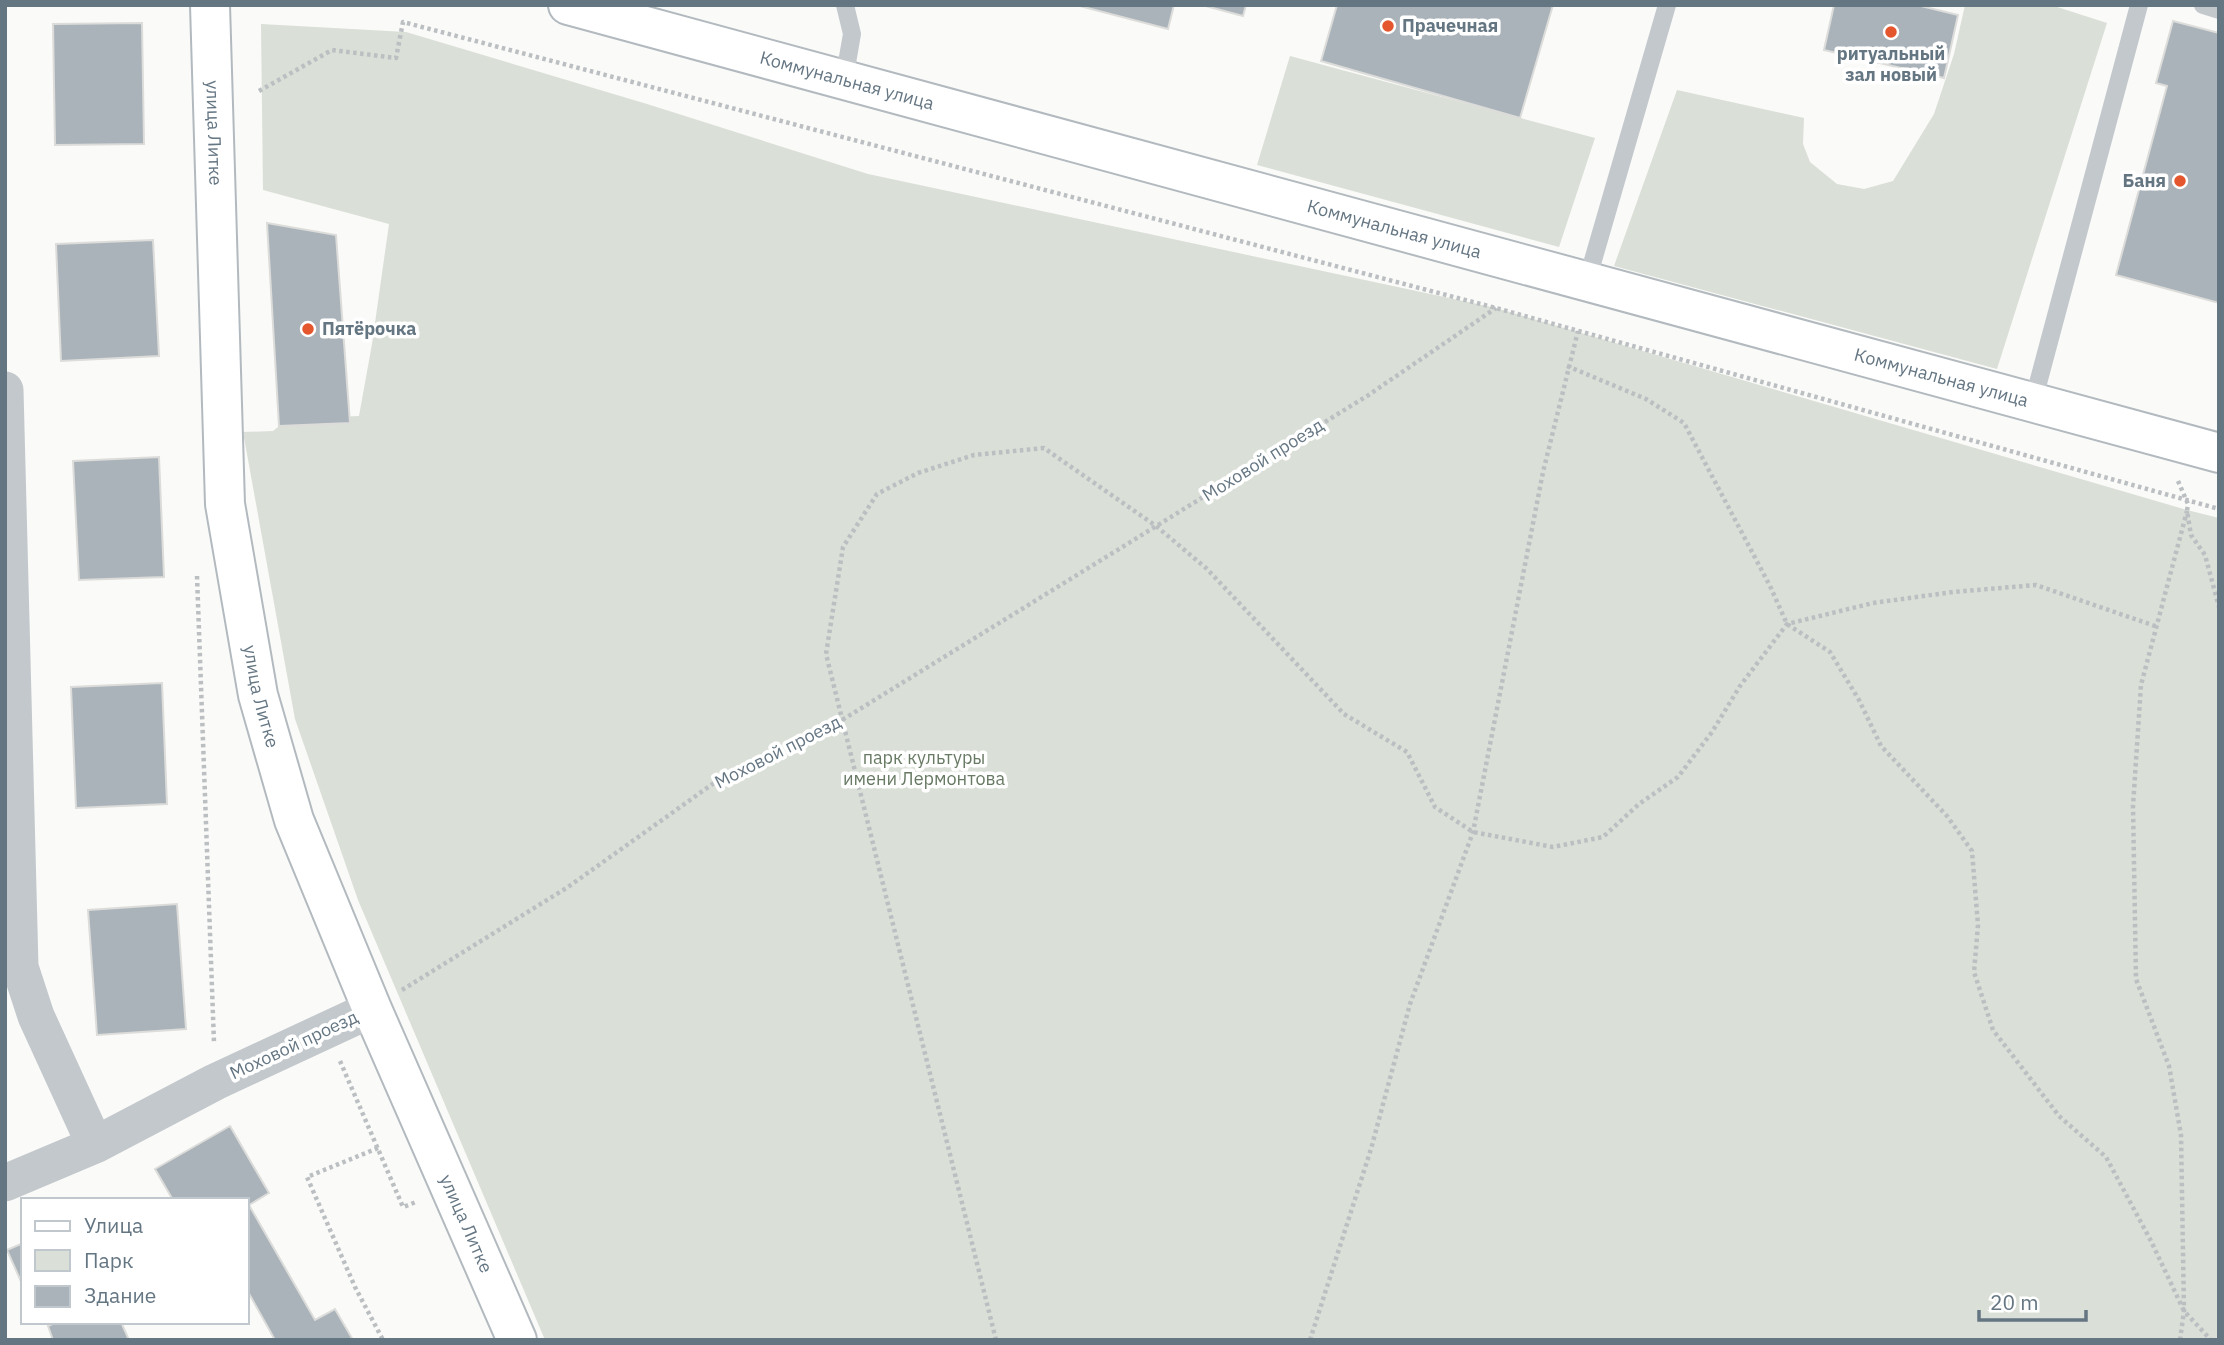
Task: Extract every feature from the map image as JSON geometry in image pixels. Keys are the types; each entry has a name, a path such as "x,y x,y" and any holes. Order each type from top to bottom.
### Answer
{"street":[{"name":"улица Литке","path":"210,5 225,504 258,695 294,820 372,1009 517,1340"},
{"name":"Коммунальная улица","path":"568,5 2219,453"},
{"path":"5,390 12,966 95,1145"},
{"name":"Моховой проезд","path":"5,1183 95,1145 215,1082 372,1009"}],"lane":[{"path":"844,80 852,34 845,5"},
{"path":"1587,281 1667,5"},
{"path":"2033,402 2139,5"},
{"path":"2203,5 2219,10"}],"path":[{"path":"258,91 332,50 396,58 403,22 1496,308 2219,509"},
{"name":"Моховой проезд","path":"372,1009 568,887 728,774 842,720 1367,396 1496,308"},
{"path":"1310,1340 1371,1149 1410,1004 1473,832 1543,472 1567,366 1578,331"},
{"path":"1567,366 1646,400 1684,423 1770,586 1787,624 1830,652 1859,700 1881,746 1947,816 1972,851 1978,925 1975,972 1993,1030 2059,1116 2106,1157 2151,1241 2184,1311 2211,1340"},
{"path":"996,1340 826,654 843,547 877,494 918,473 974,455 1044,448 1156,526 1206,568 1345,714 1368,731 1407,752 1435,807 1473,832 1553,847 1603,837 1639,804 1678,777 1712,732 1740,686 1787,624 1873,603 1953,592 2036,585 2158,627"},
{"path":"2178,481 2188,504 2141,685 2133,806 2136,979 2169,1066 2181,1135 2184,1311 2180,1340"},
{"path":"2187,510 2191,535 2205,555 2219,607"},
{"path":"327,1032 403,1207 423,1199"},
{"path":"378,1148 307,1177 355,1287 383,1340"}],"green space":[{"path":"1965,5 2051,5 2107,23 1997,369 1614,266 1677,90 1804,118 1803,144 1810,162 1837,184 1864,189 1893,181 1934,114 1954,54"},
{"name":"парк культуры имени Лермонтова","path":"261,24 406,32 868,174 1496,308 2219,518 2219,1340 545,1340 358,900 295,719 243,432 273,431 288,419 359,416 389,224 263,190"},
{"path":"1290,56 1595,138 1559,247 1257,165"}],"building":[{"path":"1076,5 1174,5 1168,29"},
{"path":"1202,5 1246,5 1243,16"},
{"path":"1337,5 1553,5 1520,118 1321,61"},
{"name":"ритуальный зал новый","path":"1834,5 1917,5 1958,15 1944,78 1824,50"},
{"name":"Баня","path":"2173,21 2219,33 2219,303 2116,275 2167,86 2156,83"},
{"path":"142,23 144,144 55,145 53,24"},
{"name":"Пятёрочка","path":"267,223 336,235 350,423 279,426"},
{"path":"153,240 159,356 61,361 56,244"},
{"path":"159,457 164,577 79,580 73,461"},
{"path":"162,683 167,804 76,808 71,687"},
{"path":"177,904 186,1029 97,1035 88,910"},
{"path":"230,1126 269,1193 249,1205 315,1320 335,1309 353,1340 275,1340 248,1292 248,1198 172,1198 155,1169"},
{"path":"21,1244 21,1282 7,1250"},
{"path":"122,1324 129,1340 53,1340 48,1326"}],"place":[{"name":"Прачечная","path":"1388,26"},
{"name":"ритуальный зал новый","path":"1891,32"},
{"name":"Баня","path":"2180,181"},
{"name":"Пятёрочка","path":"308,329"}]}
